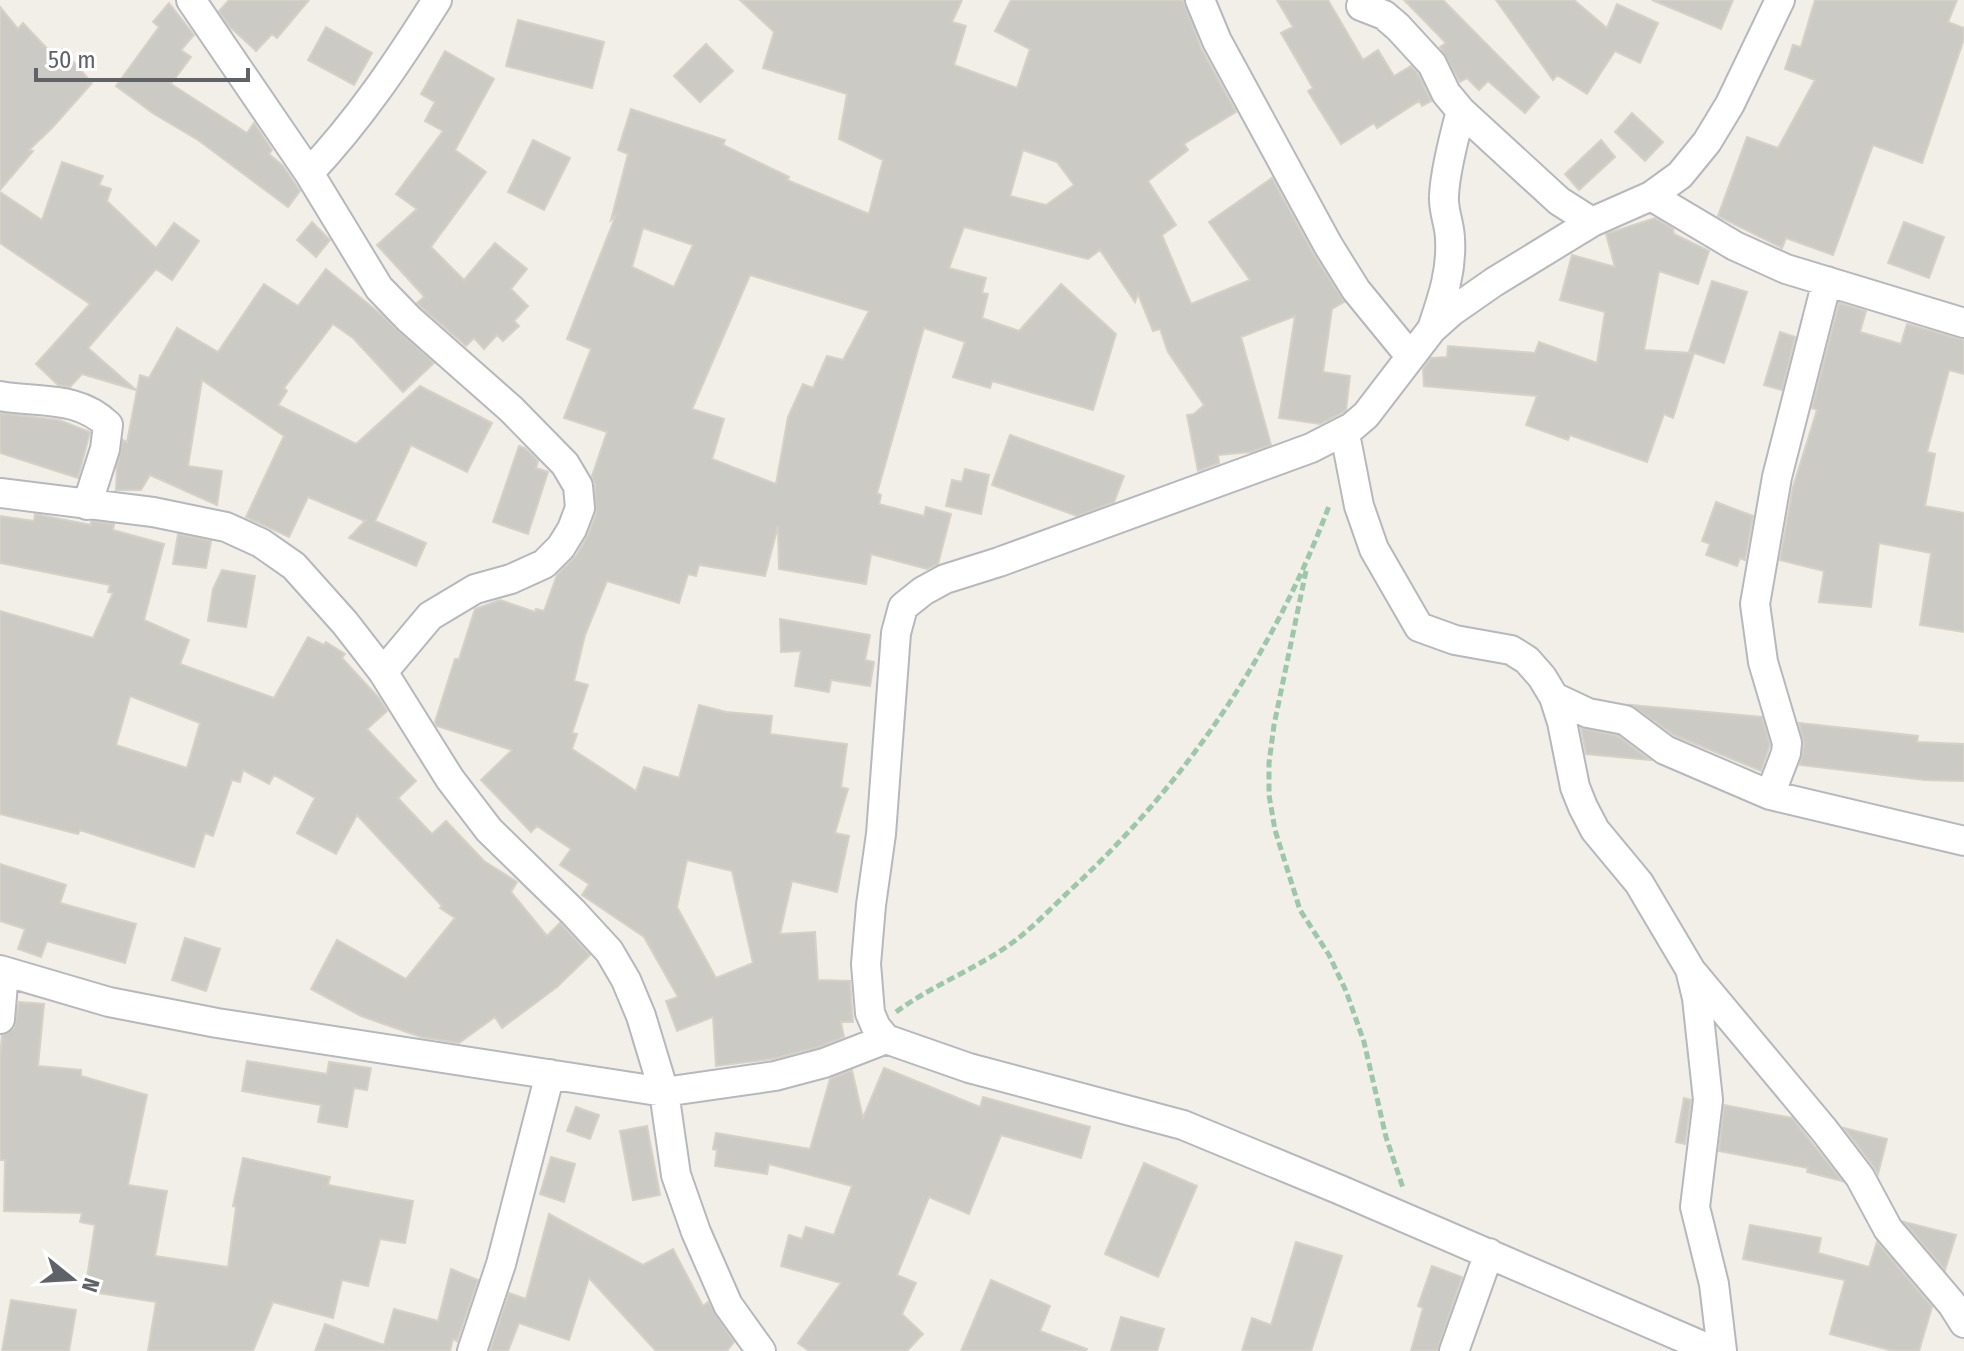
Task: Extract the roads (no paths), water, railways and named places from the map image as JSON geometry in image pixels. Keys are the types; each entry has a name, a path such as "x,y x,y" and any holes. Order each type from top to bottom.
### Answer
{"street":[{"path":"191,0 309,173 379,288 409,319 511,409 565,464 578,486 580,508 572,529 561,547 544,564 511,579 475,589 430,616 383,672"},
{"path":"309,173 345,135 375,96 437,0"},
{"path":"1200,0 1217,41 1328,245 1356,290 1410,356"},
{"path":"1714,1351 1183,1125 969,1068 881,1033 870,1013 866,964 881,834 894,644 903,607 945,579 999,562 1335,437 1352,427 1366,415 1432,329 1451,312 1592,222 1651,196 1680,175 1707,142 1730,104 1780,0"},
{"path":"1361,6 1384,15 1432,64 1446,93 1461,111 1559,201 1592,222"},
{"path":"1432,329 1448,285 1451,266 1445,184 1461,111"},
{"path":"1651,196 1735,246 1786,269 1964,323"},
{"path":"1770,795 1787,743 1763,662 1755,604 1777,477 1827,281"},
{"path":"0,396 75,405 96,414 108,425 105,449 87,505"},
{"path":"1347,444 1359,506 1374,549 1419,627 1428,633 1455,640 1511,650 1527,660 1542,677 1554,697 1562,722 1575,787 1595,830 1639,883 1690,969 1824,1130 1860,1177 1888,1229 1952,1304 1964,1323"},
{"path":"0,493 153,512 226,527 261,543 294,566 345,623 383,672 450,779 489,830 609,951 626,980 641,1016 664,1092 676,1175 696,1232 728,1305 761,1351"},
{"path":"1554,697 1588,713 1625,720 1665,750 1770,795 1964,841"},
{"path":"1690,969 1697,998 1708,1100 1695,1207 1714,1284 1722,1351"},
{"path":"0,1019 2,971 109,1002 217,1023 664,1092 775,1076 824,1063 881,1033"},
{"path":"472,1351 501,1264 550,1074"},
{"path":"1454,1351 1489,1253"}]}
